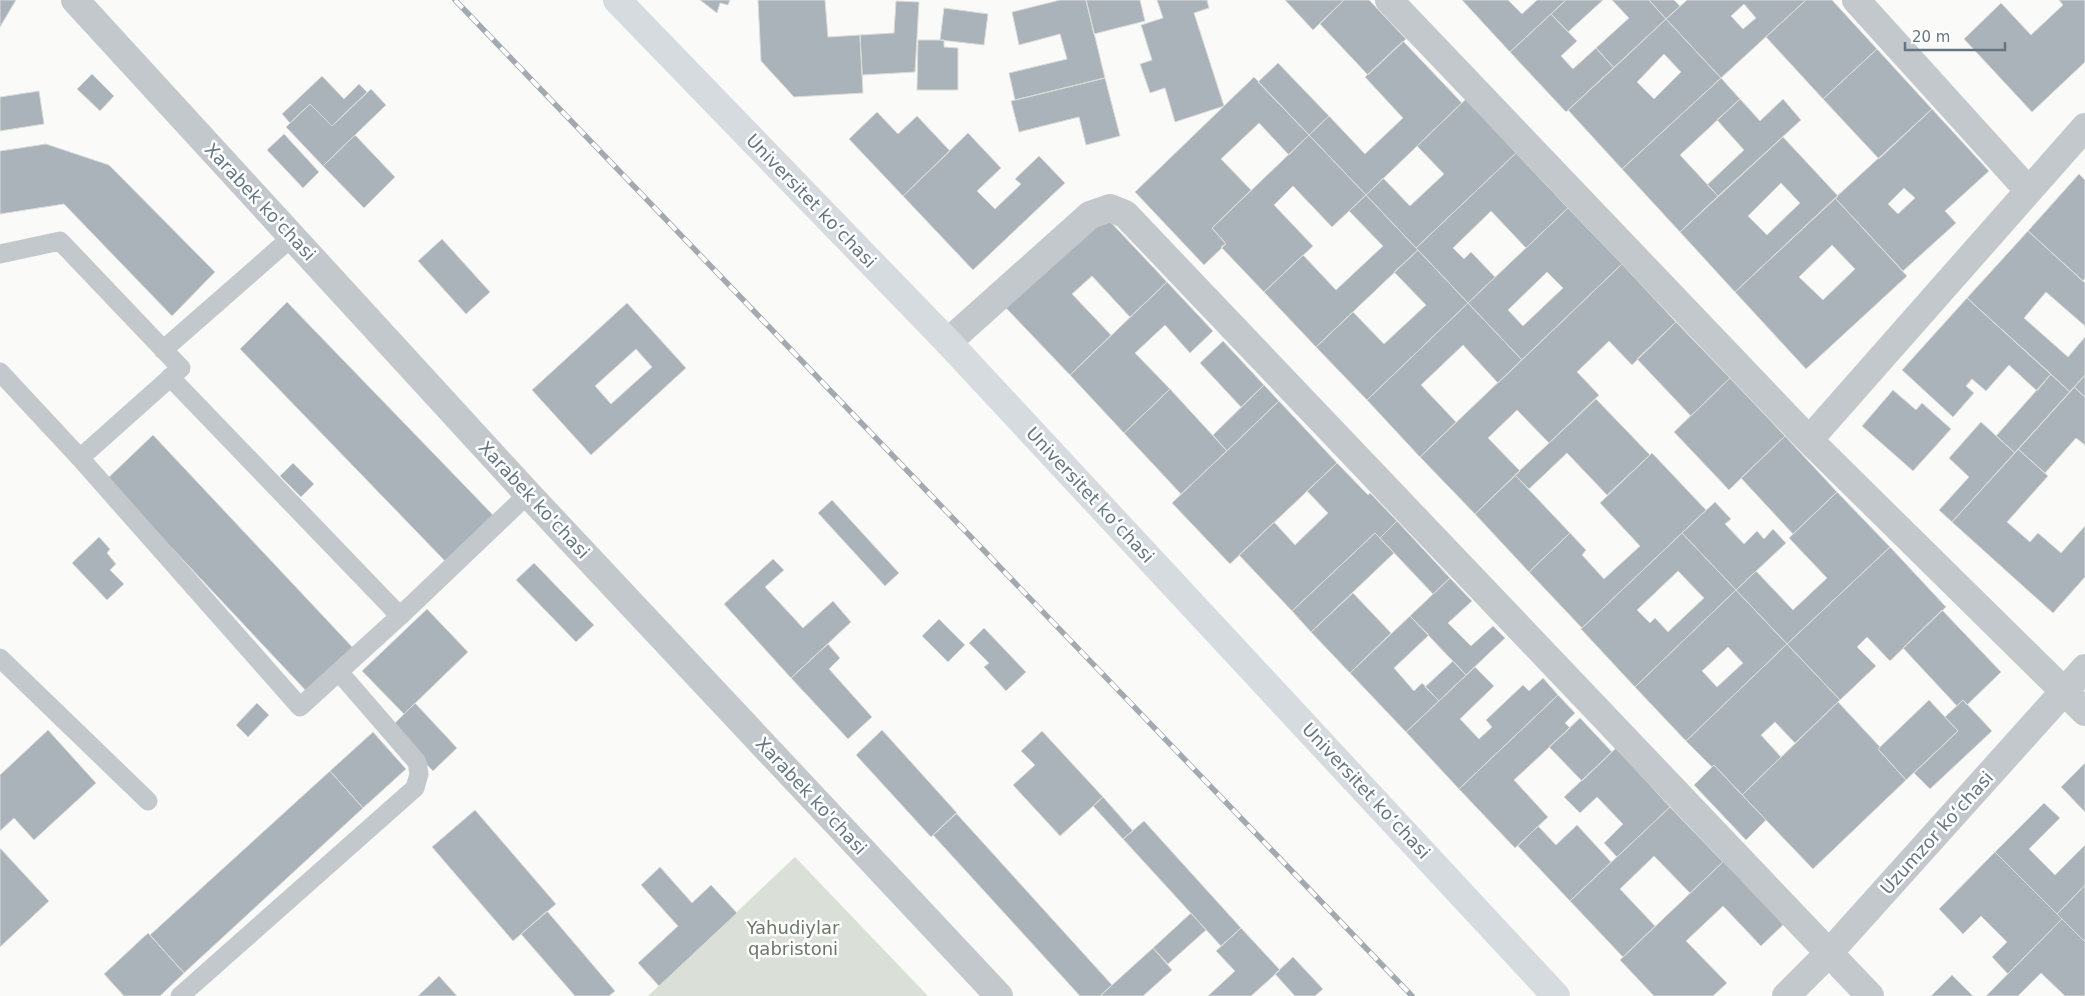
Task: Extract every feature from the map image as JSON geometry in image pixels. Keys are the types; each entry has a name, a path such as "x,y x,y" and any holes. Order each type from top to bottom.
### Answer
{"main road":[{"name":"Universitet kо‘chasi","path":"617,0 948,342 1556,996"}],"street":[{"name":"Xarabek ko'chasi","path":"75,0 528,494 999,996"},
{"path":"1389,0 1809,440 2085,712"},
{"path":"1856,0 2028,190"},
{"path":"1809,440 2085,127"},
{"path":"948,342 1090,216 1110,208 1125,214 1870,996"},
{"name":"Uzumzor koʻchasi","path":"1786,996 1828,954 2085,668"}],"lane":[{"path":"163,350 292,237"},
{"path":"0,254 60,241 181,368 80,458"},
{"path":"0,372 80,458 300,707 400,616 528,494"},
{"path":"170,377 400,616"},
{"path":"0,658 148,801"},
{"path":"180,996 415,788 419,774 418,762 339,672"}],"green space":[{"name":"Yahudiylar qabristoni","path":"795,857 928,996 648,996"}],"building":[{"path":"0,0 16,0 0,27"},
{"path":"700,0 730,0 728,5 720,3 717,13"},
{"path":"758,0 825,0 828,37 860,35 863,93 794,97 761,61"},
{"path":"1060,0 1086,0 1105,78 1015,100 1009,73 1067,59 1060,34 1019,45 1012,12"},
{"path":"1086,0 1140,0 1145,21 1094,34"},
{"path":"1157,0 1207,0 1209,8 1194,13 1224,106 1175,122 1165,88 1150,93 1140,64 1152,60 1141,25 1163,18"},
{"path":"1285,0 1344,0 1313,30"},
{"path":"1344,0 1369,0 1406,39 1368,75 1320,24"},
{"path":"1462,0 1508,0 1522,14 1537,0 1566,0 1510,52"},
{"path":"1566,0 1603,0 1568,32 1551,14"},
{"path":"1612,0 1649,0 1666,19 1614,68 1596,48 1629,18"},
{"path":"1649,0 1674,0 1680,6 1666,19"},
{"path":"1687,0 1806,0 1721,78 1666,19","holes":["1744,4 1756,18 1743,29 1731,16"]},
{"path":"1806,0 1832,0 1877,49 1823,99 1766,37"},
{"path":"2059,0 2085,0 2085,62 2032,112 1964,39 2001,3 2031,35 2063,5"},
{"path":"896,1 919,2 915,72 862,75 860,35 894,33"},
{"path":"944,8 988,14 984,45 940,40"},
{"path":"1551,14 1577,41 1561,56 1573,69 1596,48 1614,68 1566,112 1510,52"},
{"path":"1666,19 1721,78 1622,169 1568,110","holes":["1664,54 1681,72 1654,99 1637,82"]},
{"path":"918,40 944,40 944,47 958,48 958,90 917,90"},
{"path":"1403,41 1462,103 1366,195 1309,135 1329,116 1365,154 1403,118 1365,77"},
{"path":"1877,49 1932,109 1879,159 1823,99"},
{"path":"1278,63 1329,116 1309,135 1258,82"},
{"path":"92,74 114,96 100,111 77,89"},
{"path":"322,76 344,99 359,84 367,92 332,126 310,104 290,123 282,114"},
{"path":"1254,77 1309,135 1289,155 1259,123 1221,159 1251,190 1212,228 1226,244 1204,265 1135,192"},
{"path":"1105,78 1120,136 1086,145 1079,117 1019,132 1011,101"},
{"path":"1721,78 1740,99 1680,155 1718,196 1680,232 1622,169"},
{"path":"371,89 386,105 323,166 286,127 310,104 332,126"},
{"path":"39,91 44,124 0,131 0,97"},
{"path":"1466,99 1516,153 1416,248 1366,195 1383,178 1410,206 1444,174 1417,146"},
{"path":"1740,99 1760,121 1783,99 1801,120 1718,196 1707,185 1744,150 1717,120"},
{"path":"1932,109 1989,171 1945,211 1956,223 1903,271 1835,198","holes":["1904,188 1915,198 1898,214 1888,204"]},
{"path":"877,112 898,134 917,116 950,151 903,196 849,139"},
{"path":"968,133 1001,168 977,191 995,209 1021,184 1015,179 1039,156 1065,183 973,270 903,196"},
{"path":"284,134 319,172 303,188 267,150"},
{"path":"355,135 395,177 364,208 323,166"},
{"path":"1309,135 1366,195 1332,227 1293,186 1274,205 1313,246 1264,292 1221,247 1226,244 1212,228"},
{"path":"1783,137 1838,196 1735,292 1680,232","holes":["1781,183 1800,203 1767,235 1748,216"]},
{"path":"46,144 109,165 215,272 172,316 64,204 0,214 0,151"},
{"path":"1516,153 1568,208 1526,248 1491,211 1453,248 1464,259 1471,252 1495,277 1468,303 1416,248"},
{"path":"2079,174 2085,180 2085,278 2083,281 2028,231"},
{"path":"1366,195 1418,250 1316,347 1264,292 1303,255 1336,290 1383,246 1349,211"},
{"path":"1835,198 1907,276 1806,369 1735,292","holes":["1832,245 1855,269 1823,300 1799,277"]},
{"path":"1568,208 1622,264 1522,360 1468,303","holes":["1547,272 1563,288 1523,326 1508,310"]},
{"path":"1104,215 1167,282 1130,317 1092,276 1072,294 1111,335 1070,375 1006,308"},
{"path":"2028,231 2085,283 2085,326 2046,292 2024,318 2068,357 2085,337 2085,375 2070,392 1967,298"},
{"path":"442,239 490,292 466,314 418,261"},
{"path":"1418,250 1468,303 1367,400 1316,347 1353,312 1384,344 1426,305 1394,272"},
{"path":"1622,264 1676,322 1632,365 1609,341 1577,372 1599,395 1549,443 1517,410 1488,438 1520,471 1475,514 1420,457"},
{"path":"1167,282 1213,331 1190,353 1165,325 1135,353 1170,389 1124,433 1070,375"},
{"path":"1967,298 2051,374 2037,391 2009,365 1986,391 1972,379 1966,386 1974,393 1953,417 1902,370"},
{"path":"287,302 493,515 445,561 240,349"},
{"path":"627,303 686,368 591,455 532,390","holes":["636,349 652,367 611,404 595,386"]},
{"path":"1468,303 1522,360 1498,383 1463,345 1421,385 1456,422 1420,457 1367,400"},
{"path":"1676,322 1730,378 1691,416 1637,359"},
{"path":"1223,341 1264,385 1241,407 1200,363"},
{"path":"2051,374 2070,392 2015,453 1996,436"},
{"path":"2085,375 2085,397 2074,387"},
{"path":"1730,378 1785,436 1729,490 1674,432"},
{"path":"1264,385 1279,401 1227,451 1213,435"},
{"path":"2074,387 2085,397 2085,445 2076,438 2045,473 2018,449"},
{"path":"1170,389 1227,451 1181,494 1124,433"},
{"path":"1893,390 1916,410 1922,403 1951,429 1913,471 1862,426"},
{"path":"1596,399 1650,455 1607,495 1567,453 1529,489 1515,475"},
{"path":"1279,401 1337,463 1230,564 1172,503"},
{"path":"1981,422 2015,453 1952,522 1939,510 1969,477 1949,458"},
{"path":"153,435 355,650 309,694 107,479"},
{"path":"1785,436 1837,492 1793,534 1741,478"},
{"path":"2018,449 2048,476 2007,522 2030,542 2038,533 2061,553 2085,526 2085,577 2053,613 1952,522"},
{"path":"1652,453 1706,510 1582,628 1529,572 1570,533 1586,550 1582,555 1604,579 1640,546 1600,503"},
{"path":"293,463 314,484 301,497 280,476"},
{"path":"1337,463 1397,521 1380,538 1375,533 1292,611 1239,555 1274,522 1295,545 1328,513 1307,491"},
{"path":"1515,475 1570,533 1529,572 1475,514"},
{"path":"1837,492 1890,547 1787,644 1736,590 1756,571 1793,610 1827,578 1789,538"},
{"path":"832,500 899,573 885,586 818,513"},
{"path":"1715,502 1731,519 1725,524 1744,544 1757,531 1764,539 1773,529 1786,543 1736,590 1682,533"},
{"path":"1397,521 1450,578 1433,594 1380,538"},
{"path":"1375,533 1394,553 1311,632 1292,611"},
{"path":"1682,533 1736,590 1635,687 1581,629","holes":["1678,571 1704,598 1668,632 1655,618 1650,623 1637,610"]},
{"path":"99,537 110,549 107,553 116,564 110,570 124,584 107,600 72,563"},
{"path":"1890,547 1946,607 1890,661 1867,637 1857,647 1876,666 1840,700 1787,644"},
{"path":"773,559 784,570 765,587 803,628 833,601 851,622 791,678 724,604"},
{"path":"534,563 594,625 576,642 516,580"},
{"path":"1450,578 1472,601 1448,623 1471,646 1493,626 1505,638 1466,675 1410,616"},
{"path":"1736,590 1787,644 1686,741 1635,687","holes":["1728,647 1743,663 1717,687 1702,671"]},
{"path":"1353,593 1391,633 1350,673 1311,632"},
{"path":"427,609 468,652 404,714 362,671"},
{"path":"1942,610 2001,672 1967,705 1963,700 1957,706 1903,648"},
{"path":"1410,616 1429,635 1394,668 1414,691 1422,683 1439,701 1406,732 1350,673"},
{"path":"939,619 965,645 948,662 922,636"},
{"path":"984,628 1026,672 1006,691 984,667 989,663 969,643"},
{"path":"828,644 840,658 829,669 872,717 848,739 791,678"},
{"path":"1787,644 1840,700 1795,743 1775,722 1761,735 1781,757 1742,795 1714,765 1712,767 1686,741"},
{"path":"1453,661 1466,675 1439,701 1425,687"},
{"path":"1475,667 1494,686 1460,719 1479,739 1492,727 1486,720 1523,685 1529,691 1543,678 1558,695 1459,789 1406,732"},
{"path":"1558,695 1575,713 1565,723 1570,728 1514,780 1548,817 1515,848 1459,789"},
{"path":"1929,700 1958,731 1906,780 1878,749"},
{"path":"1963,700 1992,731 1930,789 1914,773 1958,731 1945,717"},
{"path":"1838,702 1880,747 1878,749 1906,780 1813,869 1742,795"},
{"path":"257,703 269,715 248,737 236,725"},
{"path":"415,703 457,748 433,771 391,727"},
{"path":"1580,718 1612,752 1582,781 1549,747"},
{"path":"48,730 96,783 34,840 14,818 0,831 0,775"},
{"path":"882,730 957,813 931,837 856,755"},
{"path":"1042,731 1103,797 1060,836 1013,785 1035,765 1021,751"},
{"path":"373,732 406,769 363,808 330,771"},
{"path":"1616,748 1670,807 1617,857 1604,843 1623,824 1597,797 1580,813 1564,797"},
{"path":"2085,763 2085,812 2061,787"},
{"path":"1714,765 1766,820 1746,840 1694,785"},
{"path":"330,771 363,808 184,973 150,935"},
{"path":"1103,797 1133,831 1123,839 1093,806"},
{"path":"2044,803 2060,818 2029,849 2055,875 2085,845 2085,885 2057,914 1995,852"},
{"path":"1670,807 1723,862 1690,893 1654,856 1620,889 1655,926 1623,957 1570,901"},
{"path":"475,810 556,904 513,941 432,847"},
{"path":"956,813 1112,985 1100,996 1080,996 933,835"},
{"path":"1144,821 1241,928 1221,946 1123,839"},
{"path":"1577,825 1611,862 1570,901 1518,846 1538,826 1556,845"},
{"path":"0,848 49,901 0,947"},
{"path":"1995,852 2062,919 2008,974 1992,957 2007,942 1981,916 1963,934 1939,909"},
{"path":"1726,859 1786,922 1761,946 1723,906 1686,941 1727,983 1713,996 1654,996 1620,960"},
{"path":"660,867 692,903 711,885 737,913 659,986 638,963 678,926 641,885"},
{"path":"2085,885 2085,942 2057,914"},
{"path":"547,911 615,991 609,996 575,996 521,934"},
{"path":"1191,913 1206,930 1168,964 1153,948"},
{"path":"2062,919 2085,942 2085,996 2065,996 2041,973 2018,996 1986,996"},
{"path":"1241,928 1280,970 1251,996 1208,996 1235,971 1216,951"},
{"path":"148,933 184,973 160,996 124,996 104,974"},
{"path":"1153,948 1172,970 1143,996 1100,996"},
{"path":"1293,957 1323,989 1315,996 1295,996 1275,974"},
{"path":"1952,975 1973,996 1931,996"},
{"path":"439,976 457,996 418,996"}],"railway":[{"path":"455,0 1412,996"}]}
